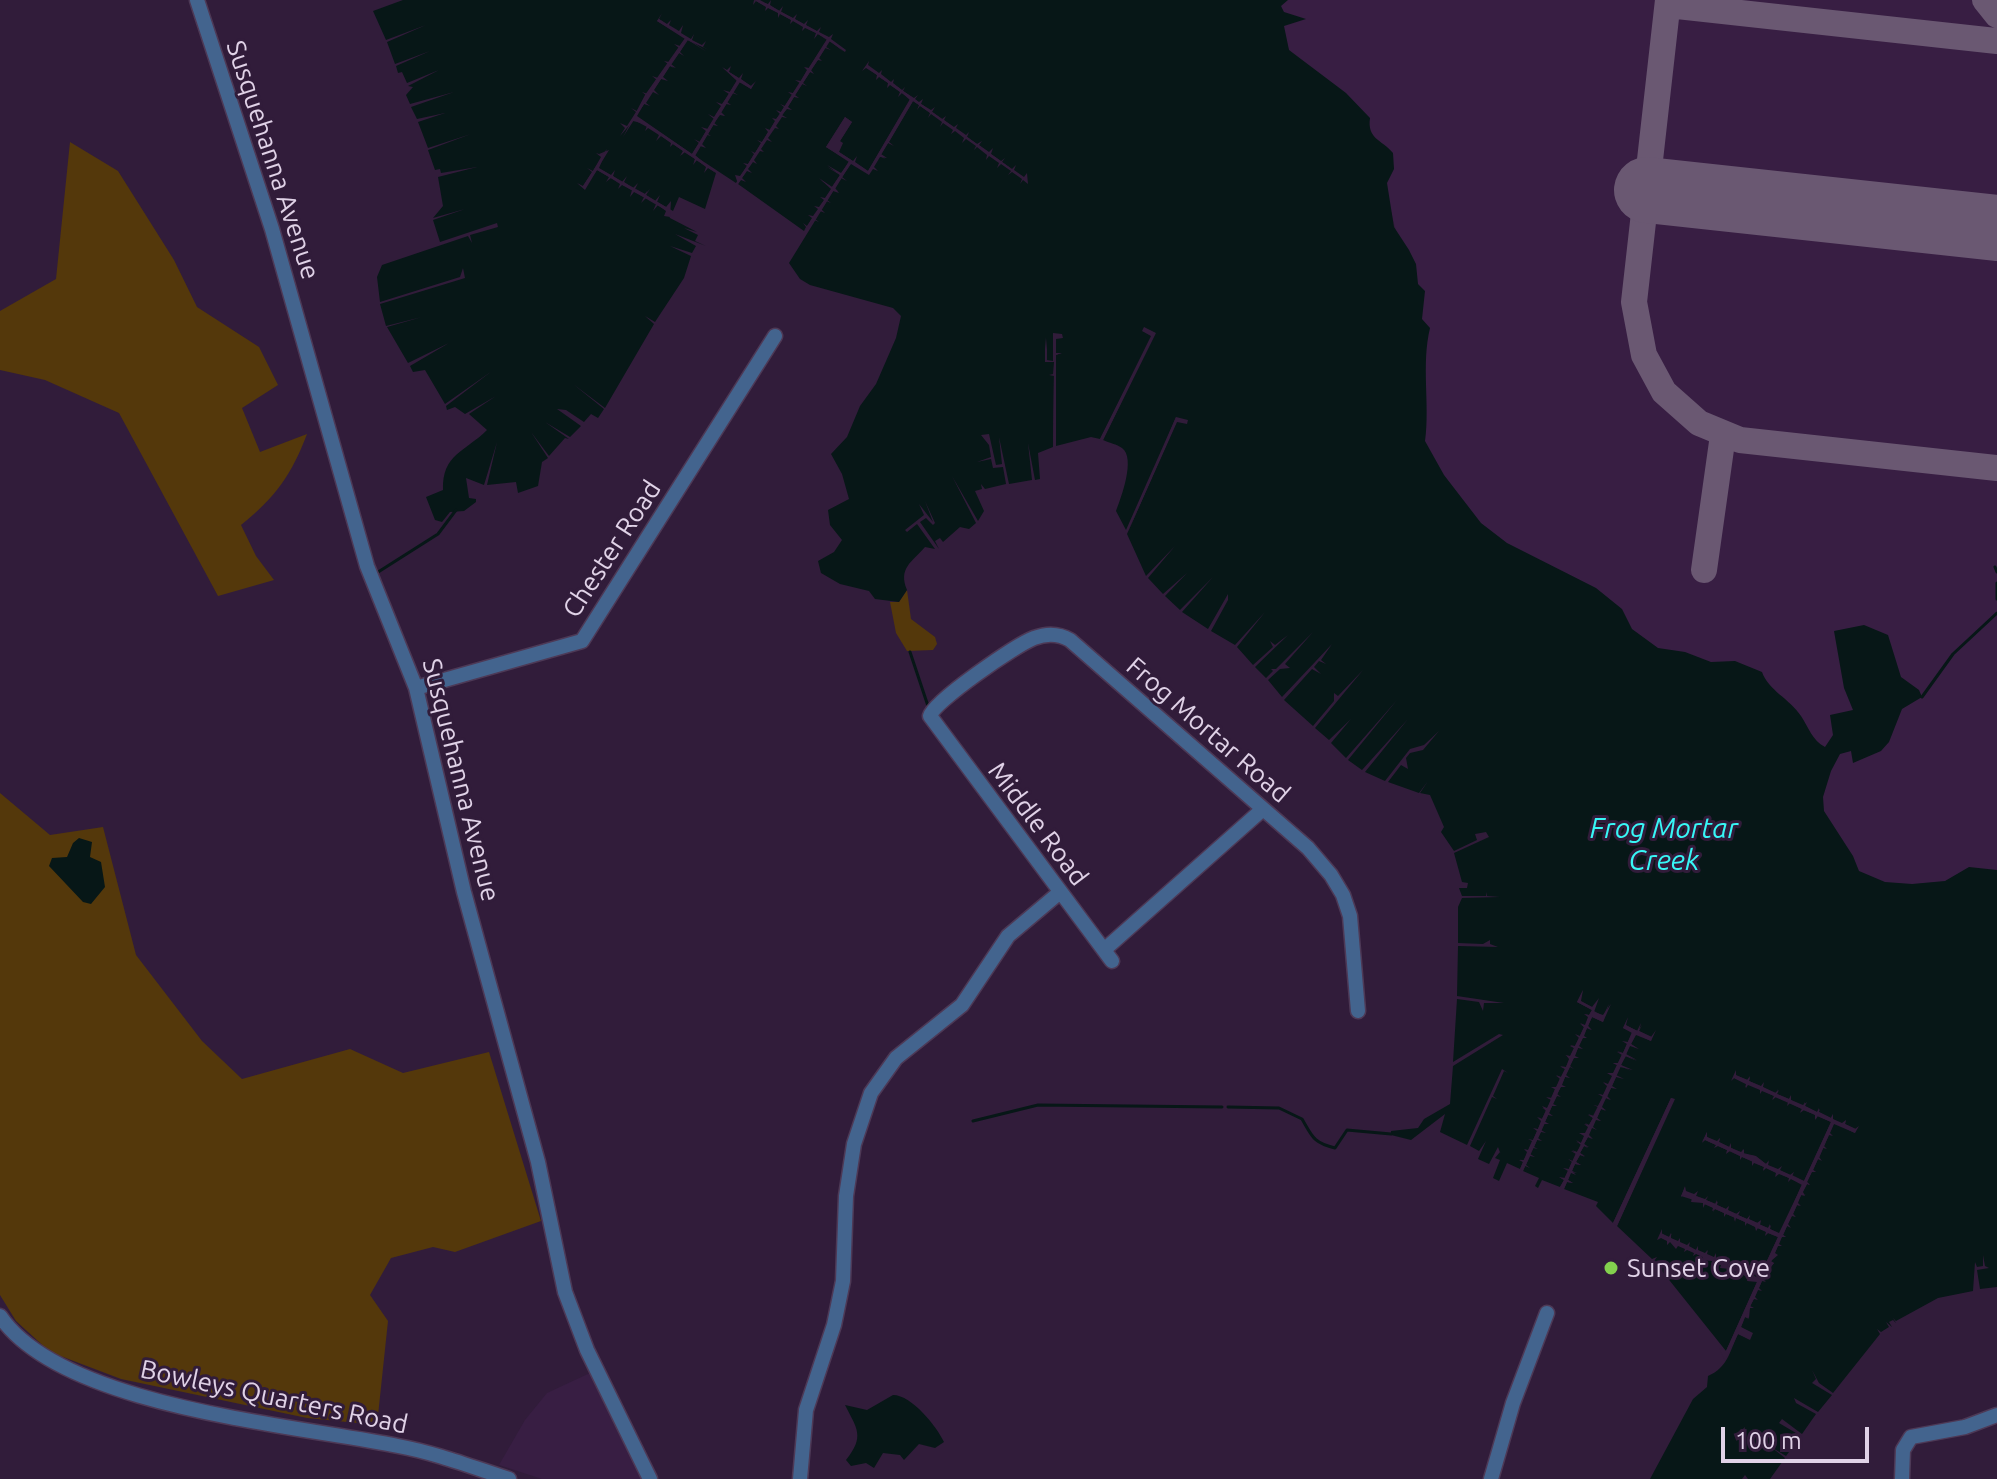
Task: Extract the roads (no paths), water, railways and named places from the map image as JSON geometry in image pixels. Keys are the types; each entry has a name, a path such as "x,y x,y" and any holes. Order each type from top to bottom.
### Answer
{"street":[{"name":"Susquehanna Avenue","path":"197,0 272,229 367,566 416,688 464,892 538,1162 565,1292 587,1350 650,1479"},
{"name":"Chester Road","path":"416,688 582,641 775,336"},
{"name":"Frog Mortar Road","path":"931,712 941,700 1027,641 1056,634 1070,640 1318,858 1343,895 1353,937 1358,1011"},
{"name":"Middle Road","path":"931,712 931,720 1108,956 1263,809"},
{"path":"800,1479 806,1410 834,1325 843,1281 846,1196 854,1144 871,1093 896,1058 962,1005 1008,936 1059,893"},
{"path":"1491,1479 1513,1403 1547,1313"},
{"name":"Bowleys Quarters Road","path":"0,1316 19,1339 46,1359 116,1388 279,1427 398,1446 509,1479"},
{"path":"1902,1479 1903,1450 1911,1437 1965,1427 1997,1415"}],"water":[{"path":"403,0 754,0 827,39 736,183 695,156 720,114 725,116 721,113 740,82 751,89 754,83 751,86 723,68 737,80 692,154 636,116 670,66 674,68 671,65 688,40 707,52 659,19 657,21 685,38 645,95 623,137 634,120 683,151 682,155 684,152 695,159 694,163 696,160 716,173 705,209 679,197 673,211 646,195 647,191 645,194 598,168 609,150 599,154 602,157 583,186 584,189 597,170 667,211 670,218 697,232 684,228 698,235 695,241 706,246 675,234 696,246 692,253 670,246 691,256 684,278 655,322 645,316 654,324 605,408 573,384 604,409 598,418 591,414 584,422 566,410 557,409 581,426 570,437 545,422 569,439 565,438 549,456 531,432 548,458 542,462 538,486 518,493 516,482 487,485 497,442 484,485 466,478 469,498 476,499 476,502 464,511 450,512 442,522 435,520 426,497 443,490 446,469 451,461 487,430 469,414 496,396 465,414 455,407 447,410 446,406 492,371 445,404 425,370 413,372 410,366 449,343 408,363 387,327 422,317 386,326 380,304 465,278 463,268 460,277 380,302 377,277 382,265 468,236 472,243 470,235 498,227 497,223 440,242 433,220 465,209 433,218 443,206 438,177 477,167 441,173 440,169 435,170 428,150 471,134 428,148 418,122 445,113 417,119 411,107 454,92 410,104 406,95 413,87 408,86 439,70 407,83 402,72 398,73 396,66 430,51 395,64 387,42 426,25 386,40 373,11"},
{"name":"Frog Mortar Creek","path":"760,0 1288,0 1281,6 1284,12 1306,19 1284,26 1289,50 1346,93 1370,118 1373,135 1393,153 1394,169 1387,183 1394,227 1416,264 1418,284 1425,291 1422,319 1430,328 1426,356 1425,441 1444,475 1481,523 1507,543 1596,588 1622,609 1632,629 1658,648 1685,652 1711,662 1735,661 1762,672 1825,747 1833,735 1830,715 1853,710 1844,688 1834,631 1864,625 1888,635 1901,677 1919,690 1922,697 1902,709 1889,742 1881,751 1853,763 1851,751 1840,754 1823,797 1824,811 1859,871 1885,882 1912,884 1945,881 1969,867 1997,870 1997,1287 1980,1289 1977,1270 1989,1268 1985,1266 1983,1255 1983,1266 1977,1267 1975,1262 1973,1291 1938,1298 1896,1321 1893,1318 1896,1323 1893,1320 1889,1322 1892,1327 1886,1322 1889,1327 1881,1332 1877,1329 1880,1334 1833,1393 1819,1383 1812,1370 1816,1379 1812,1383 1832,1395 1818,1412 1794,1398 1796,1403 1816,1414 1802,1434 1782,1419 1779,1423 1801,1436 1786,1456 1771,1447 1785,1458 1770,1479 1748,1479 1745,1475 1742,1479 1650,1479 1693,1399 1707,1387 1708,1376 1724,1364 1738,1334 1749,1339 1741,1327 1745,1317 1749,1318 1750,1308 1753,1308 1750,1307 1762,1281 1766,1281 1762,1280 1774,1263 1771,1262 1782,1236 1786,1237 1783,1235 1792,1215 1795,1217 1793,1214 1797,1205 1800,1206 1797,1203 1802,1194 1806,1195 1802,1193 1807,1184 1810,1185 1807,1182 1812,1171 1816,1172 1813,1170 1818,1159 1821,1160 1819,1158 1834,1123 1855,1133 1856,1129 1845,1124 1846,1120 1843,1124 1832,1119 1833,1114 1831,1118 1819,1112 1820,1109 1817,1112 1805,1106 1805,1102 1803,1106 1791,1100 1791,1096 1789,1099 1777,1094 1778,1089 1776,1093 1749,1081 1750,1077 1748,1080 1735,1075 1732,1081 1734,1078 1746,1084 1745,1088 1748,1084 1774,1096 1773,1100 1775,1097 1802,1109 1800,1112 1803,1110 1816,1115 1816,1119 1817,1116 1831,1122 1804,1181 1792,1175 1794,1172 1791,1175 1767,1165 1769,1160 1766,1164 1756,1156 1743,1153 1743,1149 1742,1153 1719,1142 1720,1138 1717,1142 1707,1137 1707,1132 1702,1142 1705,1140 1764,1167 1763,1170 1766,1168 1777,1173 1776,1177 1778,1173 1802,1184 1780,1234 1770,1229 1771,1225 1768,1228 1759,1224 1761,1221 1758,1223 1748,1219 1750,1216 1747,1219 1738,1215 1740,1211 1737,1214 1727,1210 1729,1206 1726,1209 1717,1205 1718,1201 1716,1204 1696,1196 1697,1192 1694,1195 1685,1191 1685,1187 1681,1196 1703,1203 1703,1207 1704,1204 1714,1208 1713,1212 1715,1209 1735,1218 1734,1221 1736,1218 1756,1227 1756,1231 1757,1228 1767,1232 1765,1235 1768,1233 1778,1237 1759,1278 1751,1275 1752,1271 1750,1274 1742,1270 1742,1266 1741,1270 1733,1267 1734,1262 1732,1266 1706,1254 1707,1250 1705,1254 1697,1250 1698,1246 1696,1250 1670,1238 1672,1233 1669,1237 1661,1233 1658,1240 1660,1237 1668,1241 1667,1245 1669,1241 1703,1257 1702,1261 1705,1258 1748,1277 1747,1281 1749,1278 1757,1282 1726,1351 1654,1261 1657,1257 1652,1259 1617,1226 1674,1099 1671,1098 1613,1223 1596,1206 1598,1202 1564,1189 1567,1182 1573,1183 1568,1180 1571,1172 1577,1173 1572,1171 1575,1164 1581,1165 1576,1162 1580,1155 1585,1156 1580,1153 1584,1146 1588,1148 1584,1144 1588,1137 1592,1139 1588,1135 1596,1119 1601,1121 1597,1118 1601,1109 1606,1110 1601,1107 1606,1098 1610,1100 1607,1097 1621,1066 1631,1071 1621,1065 1625,1056 1637,1061 1626,1055 1630,1045 1638,1049 1631,1044 1636,1034 1651,1041 1652,1037 1639,1031 1642,1025 1638,1031 1625,1025 1628,1018 1623,1028 1632,1032 1623,1053 1617,1051 1622,1054 1618,1063 1613,1063 1617,1065 1613,1074 1608,1073 1613,1075 1608,1085 1603,1083 1608,1086 1603,1095 1598,1094 1603,1096 1593,1116 1588,1115 1593,1118 1589,1125 1585,1123 1589,1127 1585,1134 1580,1133 1585,1135 1581,1143 1576,1142 1581,1144 1577,1152 1572,1150 1576,1153 1564,1179 1559,1177 1564,1180 1560,1187 1542,1180 1538,1188 1535,1186 1539,1178 1523,1171 1545,1123 1549,1124 1545,1122 1587,1028 1591,1030 1588,1026 1592,1017 1603,1022 1609,1004 1603,1016 1580,1001 1583,990 1577,1002 1592,1010 1589,1015 1584,1014 1589,1016 1585,1026 1580,1024 1584,1027 1575,1046 1570,1045 1574,1048 1570,1057 1565,1055 1570,1058 1566,1067 1561,1067 1565,1069 1561,1077 1556,1076 1560,1078 1556,1088 1551,1087 1555,1089 1551,1098 1547,1098 1551,1099 1547,1109 1542,1108 1546,1110 1542,1119 1538,1117 1542,1120 1528,1151 1524,1149 1528,1152 1523,1161 1520,1159 1523,1162 1520,1169 1507,1163 1499,1181 1493,1178 1500,1160 1495,1158 1500,1152 1498,1147 1489,1164 1478,1159 1486,1141 1479,1151 1470,1146 1492,1097 1497,1099 1493,1096 1504,1071 1508,1073 1502,1069 1467,1145 1440,1132 1445,1114 1411,1140 1391,1135 1391,1131 1418,1128 1424,1119 1450,1104 1453,1066 1503,1035 1499,1034 1453,1062 1457,999 1479,1002 1483,1011 1484,1003 1504,1003 1457,996 1458,946 1498,947 1490,944 1490,940 1483,944 1458,943 1458,907 1462,898 1500,897 1487,896 1487,892 1486,896 1462,896 1459,888 1467,888 1468,883 1462,882 1454,853 1489,837 1486,832 1475,834 1477,840 1454,851 1441,832 1444,827 1430,795 1420,793 1428,781 1419,793 1388,782 1401,765 1408,769 1406,758 1410,753 1423,750 1439,731 1424,745 1410,749 1385,781 1365,772 1408,719 1362,770 1348,760 1397,700 1346,758 1331,743 1351,719 1329,740 1315,728 1363,670 1338,696 1334,693 1334,701 1313,726 1284,700 1312,669 1321,674 1314,667 1319,661 1326,664 1321,660 1332,644 1282,697 1268,680 1280,669 1290,668 1285,664 1313,632 1276,669 1271,669 1273,671 1266,678 1255,667 1288,635 1275,645 1270,641 1273,647 1253,665 1237,647 1265,612 1235,645 1211,631 1228,600 1228,594 1208,629 1182,612 1213,577 1180,610 1165,596 1187,573 1163,594 1148,578 1175,546 1146,576 1127,534 1177,421 1176,417 1126,530 1116,511 1128,460 1120,447 1103,440 1155,333 1144,328 1143,331 1152,336 1100,439 1091,437 1056,446 1056,355 1061,353 1056,353 1056,338 1062,338 1062,334 1053,334 1053,361 1047,361 1047,338 1045,361 1054,362 1053,447 1038,453 1040,479 1035,480 1028,443 1032,480 1009,484 999,437 1002,464 996,465 989,434 981,435 989,445 991,457 977,462 991,459 993,468 1003,467 1006,484 985,489 981,484 982,489 975,491 984,511 978,521 952,476 976,523 969,529 960,527 943,542 940,538 935,541 939,549 920,522 926,518 933,525 935,523 925,501 933,522 919,504 924,515 905,530 907,532 917,524 935,549 925,547 908,566 904,576 907,590 899,602 875,599 869,591 840,584 821,573 818,561 834,552 842,540 830,525 828,510 849,499 842,474 831,454 847,437 860,406 876,384 896,338 901,316 893,308 810,285 800,279 789,263 834,190 838,191 835,189 851,163 869,174 880,156 885,159 881,155 913,101 1030,182 867,65 863,70 866,67 910,99 868,171 839,152 840,141 852,122 845,117 826,147 849,161 841,174 827,167 840,175 832,187 819,179 832,188 804,231 738,184 830,41 844,52 829,38"},
{"path":"79,838 92,842 90,857 101,862 105,887 91,904 83,902 49,866 52,858 67,857 73,843"},
{"path":"893,1395 916,1406 944,1442 935,1448 919,1444 904,1460 900,1455 883,1453 874,1468 866,1463 851,1466 846,1460 856,1445 857,1432 845,1405 867,1410"}],"waterway":[{"name":"Frog Mortar Creek","path":"375,574 438,534 456,510"},
{"name":"Frog Mortar Creek","path":"1995,567 1997,572"},
{"name":"Frog Mortar Creek","path":"1997,583 1997,599"},
{"name":"Frog Mortar Creek","path":"1922,697 1953,654 1997,613"},
{"path":"910,652 928,706"},
{"name":"Frog Mortar Creek","path":"973,1121 1038,1105 1222,1107"},
{"name":"Frog Mortar Creek","path":"1228,1107 1279,1108 1302,1119 1318,1141 1335,1148 1347,1130 1391,1134"}],"place":[{"name":"Sunset Cove","path":"1611,1268"}]}
